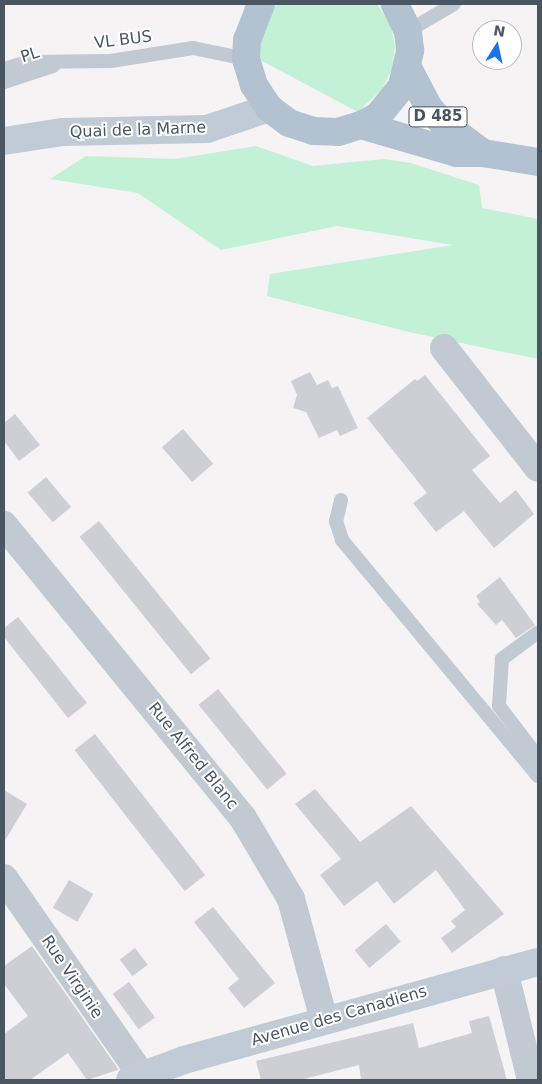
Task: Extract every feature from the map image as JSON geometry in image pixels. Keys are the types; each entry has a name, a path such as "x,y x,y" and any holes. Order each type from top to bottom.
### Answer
{"main road":[{"path":"260,4 251,22 246,59 254,85 269,108 289,123 313,131 338,132 361,126 392,102 408,68 408,31 395,4"},
{"name":"D 485","path":"408,68 429,108 444,124 483,153 538,162"},
{"path":"361,126 457,153 483,153"}],"street":[{"name":"Quai de la Marne","path":"4,140 63,132 207,129 269,108"},
{"path":"444,348 538,468"},
{"name":"Rue Alfred Blanc","path":"4,525 243,818 292,899 324,1020"},
{"name":"Rue Virginie","path":"4,878 139,1079"},
{"name":"Avenue des Canadiens","path":"139,1079 324,1020 538,962"},
{"path":"504,970 531,1080"}],"lane":[{"path":"408,31 454,4"},
{"name":"VL BUS","path":"4,69 27,62 111,61 193,48 246,59"},
{"name":"PL","path":"4,82 67,62"},
{"path":"341,500 336,521 342,540 538,776"},
{"path":"537,633 502,659 499,706 538,756"}],"green space":[{"path":"277,4 377,4 391,25 395,47 392,69 382,89 358,112 260,60 260,41 266,19"},
{"path":"256,146 313,166 384,159 411,163 479,185 482,208 538,219 538,359 409,332 267,296 270,274 453,245 337,226 221,250 138,193 50,179 86,156 175,159"}],"building":[{"path":"310,372 317,385 328,380 332,388 338,386 358,428 340,436 337,430 319,438 306,412 293,408 297,395 291,381"},
{"path":"425,375 490,456 472,470 500,503 516,490 534,514 494,548 464,511 436,532 413,503 427,493 367,418 415,379 417,381"},
{"path":"15,414 40,445 19,461 4,441 4,423"},
{"path":"183,429 213,464 192,482 162,447"},
{"path":"46,477 71,507 53,522 28,492"},
{"path":"99,521 210,659 191,674 80,537"},
{"path":"500,577 535,625 516,638 502,620 496,625 477,604 480,602 476,596"},
{"path":"18,617 87,703 68,718 4,637 4,628"},
{"path":"218,689 287,774 267,789 199,705"},
{"path":"95,734 205,875 185,891 75,750"},
{"path":"315,789 360,842 411,806 504,914 452,953 441,938 456,927 451,921 465,910 436,870 394,904 377,881 344,906 320,875 341,859 295,804"},
{"path":"4,790 27,804 4,842"},
{"path":"69,880 93,894 77,922 53,908"},
{"path":"213,907 275,983 244,1008 228,988 239,979 194,922"},
{"path":"386,924 401,942 369,968 355,950"},
{"path":"32,946 119,1070 87,1080 68,1053 30,1080 4,1080 4,1034 28,1016 4,984 4,966"},
{"path":"135,948 148,965 132,976 120,959"},
{"path":"129,982 155,1018 139,1029 113,994"},
{"path":"489,1016 507,1080 361,1080 359,1065 300,1080 261,1080 256,1061 413,1023 419,1048 472,1033 469,1021"}]}
